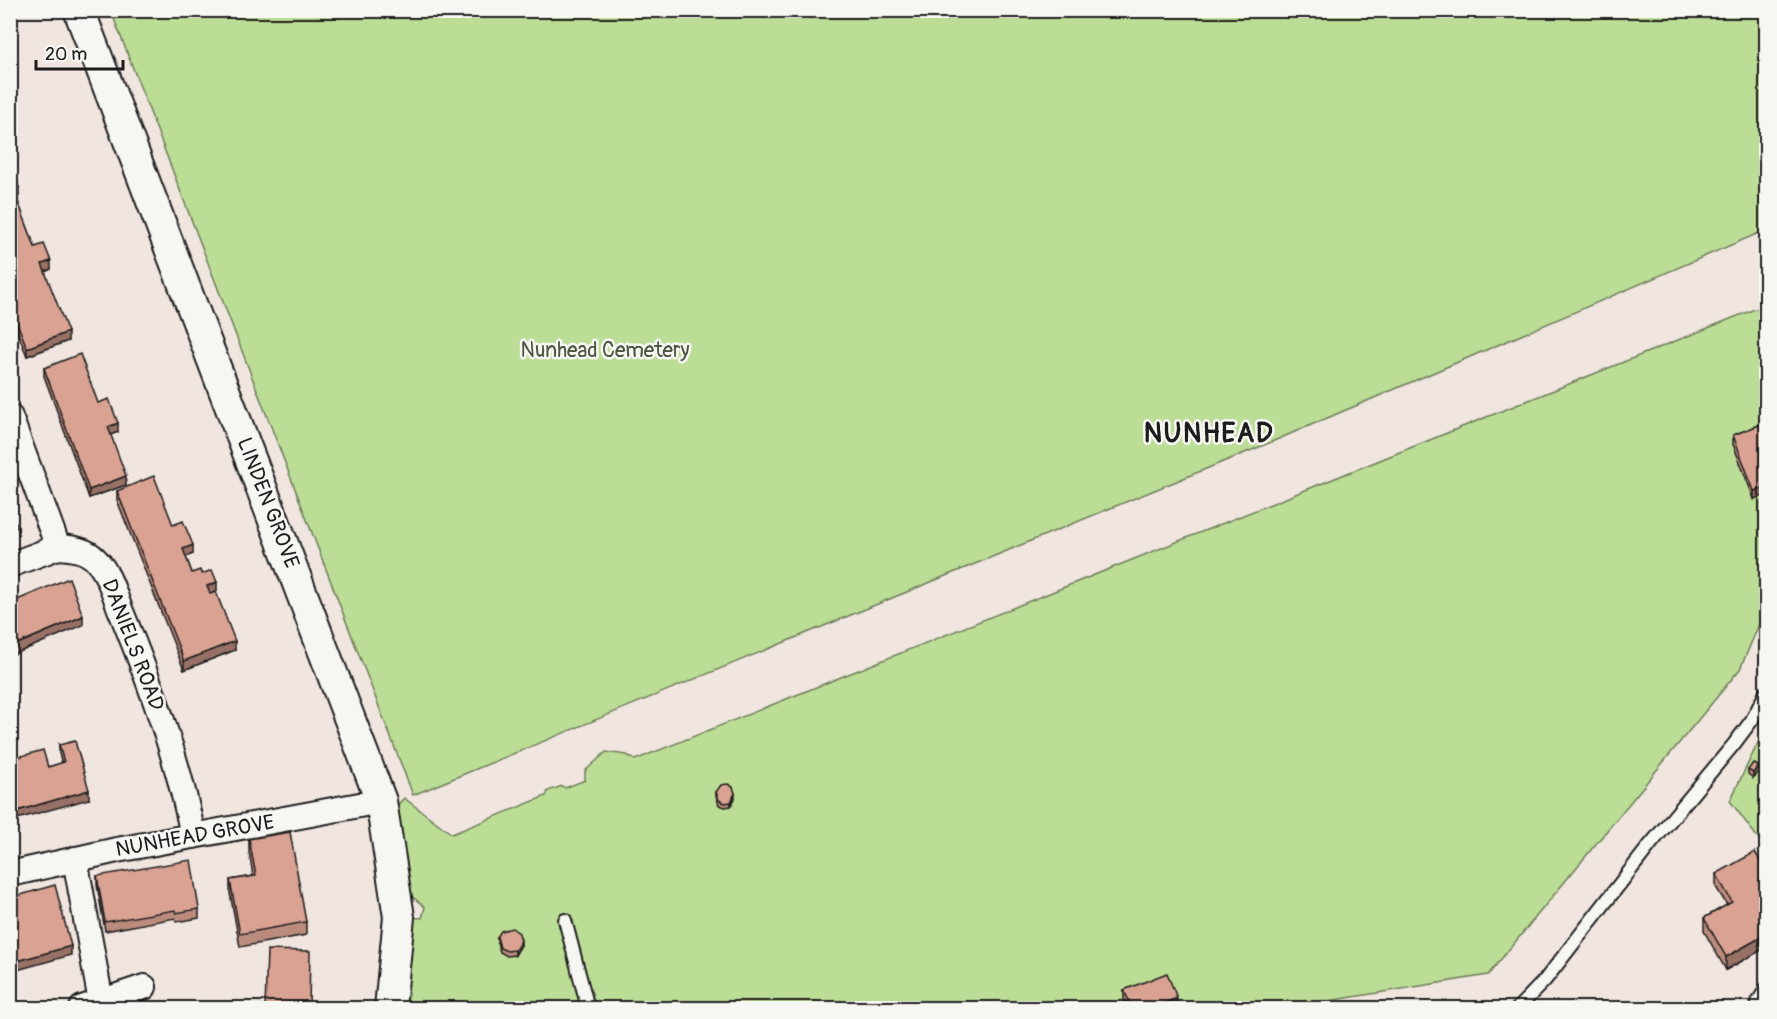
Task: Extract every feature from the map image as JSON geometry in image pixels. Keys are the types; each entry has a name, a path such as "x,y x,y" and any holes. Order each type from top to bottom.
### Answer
{"street":[{"name":"LINDEN GROVE","path":"79,10 381,801 399,917 390,1008"},
{"path":"10,417 58,547 10,565"},
{"name":"DANIELS ROAD","path":"58,547 73,548 87,553 97,560 105,572 136,647 164,728 188,809 193,836"},
{"name":"NUNHEAD GROVE","path":"10,874 75,859 381,801"},
{"path":"75,859 91,1005 144,987"}],"lane":[{"path":"1518,1008 1545,980 1650,844 1734,744 1752,720 1767,693"},
{"path":"565,920 588,1008"},
{"path":"1758,1008 1758,1002 1767,989"}],"green space":[{"name":"Nunhead Cemetery","path":"111,11 1766,11 1766,230 1269,443 413,795"},
{"path":"1755,309 1766,310 1766,608 1740,669 1488,975 1285,1008 394,1008 405,917 422,918 425,907 404,890 390,813 404,798 452,834 546,796 548,791 562,786 565,788 585,780 585,771 606,752 627,755 635,760"},
{"path":"1766,726 1766,849 1730,801"}],"building":[{"path":"10,163 19,187 10,190"},
{"path":"16,196 35,247 44,244 51,261 42,264 68,332 27,348 10,305 10,198"},
{"path":"80,354 98,403 109,399 118,423 108,427 126,476 89,490 44,368"},
{"path":"1767,422 1767,486 1754,491 1733,435"},
{"path":"154,476 173,525 183,521 193,545 183,549 192,573 200,570 202,574 212,570 217,582 207,586 210,594 216,592 235,641 184,661 117,491"},
{"path":"10,510 16,524 10,526"},
{"path":"69,578 83,616 10,647 10,603"},
{"path":"75,741 89,790 10,813 10,778 19,775 15,758 43,750 48,767 64,762 59,745"},
{"path":"1753,763 1758,766 1753,773 1748,770"},
{"path":"728,784 733,787 735,793 731,802 725,803 719,800 716,792 721,785"},
{"path":"290,832 306,922 240,934 230,880 256,876 249,839"},
{"path":"1755,852 1767,872 1767,943 1763,936 1726,957 1704,918 1732,902 1716,874"},
{"path":"191,860 199,909 176,913 175,910 105,922 97,876"},
{"path":"55,885 71,946 10,963 10,898"},
{"path":"512,928 519,933 521,941 515,950 507,951 500,948 497,937 501,931"},
{"path":"267,950 310,951 309,1008 265,1008"},
{"path":"1167,973 1177,998 1151,1008 1132,1008 1124,990"}],"district":[{"name":"NUNHEAD","path":"1209,433"}]}
